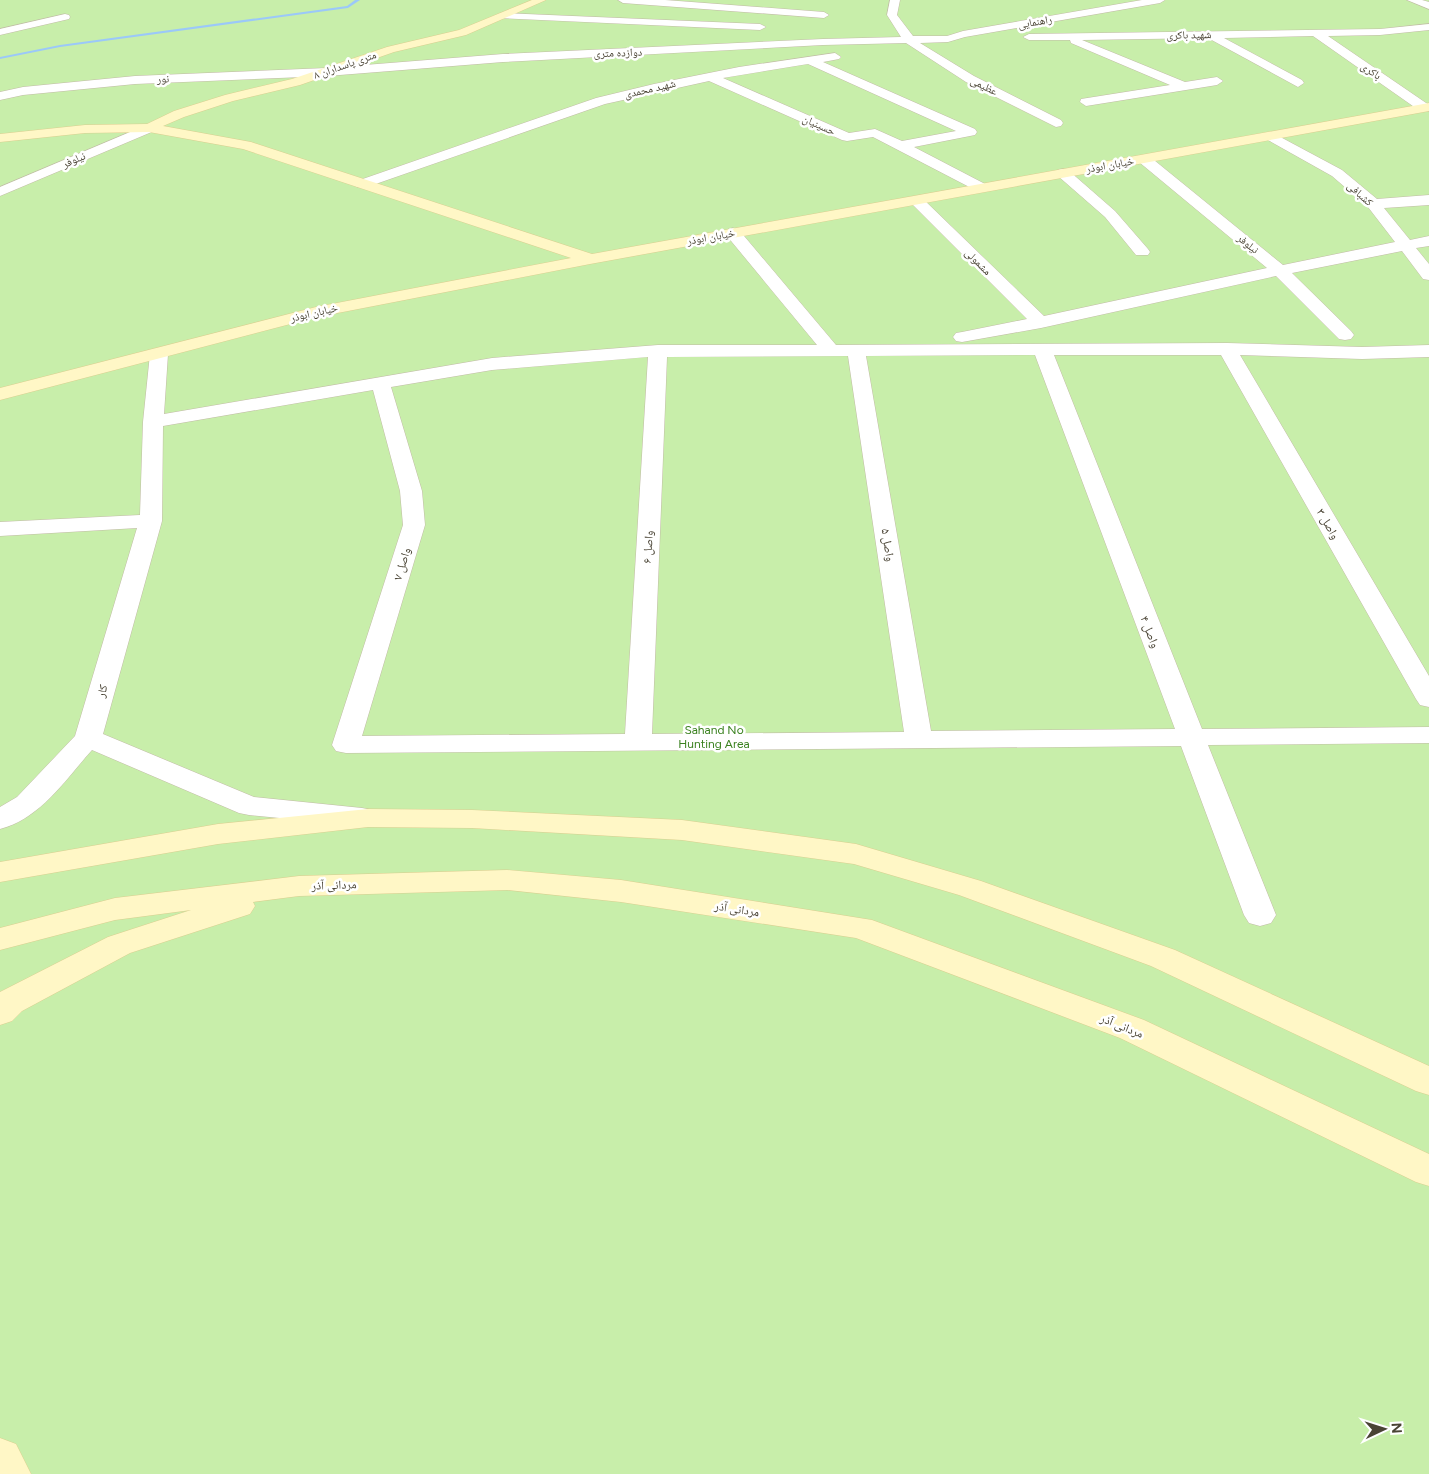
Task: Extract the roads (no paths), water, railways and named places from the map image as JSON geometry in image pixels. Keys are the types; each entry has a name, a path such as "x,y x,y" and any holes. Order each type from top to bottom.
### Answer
{"main road":[{"name":"۸ متری پاسداران","path":"149,128 179,114 228,98 327,72 391,49 462,33 541,0"},
{"name":"خیابان ابوذر","path":"0,394 316,312 590,259 1427,108"},
{"path":"0,138 85,129 149,128 246,145 590,259"},
{"path":"0,872 218,834 368,818 472,820 682,830 856,854 970,888 1163,958 1429,1081"},
{"name":"مردانی آذر","path":"0,939 115,909 299,886 508,880 621,891 861,928 1132,1029 1429,1170"},
{"path":"0,1012 10,1002 119,945 299,886"},
{"path":"0,1459 9,1474"}],"street":[{"path":"623,0 824,15"},
{"path":"895,0 892,14 911,42"},
{"name":"راهنمایی","path":"948,39 963,34 1160,0"},
{"path":"1412,0 1429,6"},
{"path":"503,16 760,27"},
{"path":"0,32 65,17"},
{"name":"شهید باکری","path":"948,39 1380,32 1429,27"},
{"name":"باکری","path":"1316,33 1427,108"},
{"path":"1209,34 1298,83"},
{"path":"1065,37 1183,86"},
{"name":"شهید محمدی","path":"362,184 601,101 711,77 810,60 852,55 911,42 948,39"},
{"name":"دوازده متری","path":"327,72 503,58 911,42"},
{"name":"عظیمی","path":"911,42 970,79 1056,123"},
{"path":"810,60 970,132 900,146"},
{"name":"نور","path":"0,96 23,91 136,80 327,72"},
{"name":"حسینیان","path":"711,77 847,138 875,133 982,188"},
{"path":"1086,102 1217,81"},
{"name":"نیلوفر","path":"0,192 149,128"},
{"name":"کشبافی","path":"1271,136 1337,173 1373,204 1429,275"},
{"name":"نیلوفر","path":"1144,159 1280,270 1345,335"},
{"path":"1063,173 1110,214 1142,252"},
{"name":"مشمولی","path":"916,200 1041,323"},
{"path":"1373,204 1429,200"},
{"path":"733,233 831,350"},
{"path":"887,350 1041,323 1280,270 1429,242"},
{"name":"واصل ۴","path":"1042,349 1260,915"},
{"path":"153,422 492,364 658,351 1227,349 1362,352 1421,351 1429,370"},
{"name":"واصل ۳","path":"1227,349 1429,699"},
{"name":"واصل ۵","path":"856,350 919,740"},
{"name":"واصل ۶","path":"638,743 658,351"},
{"name":"کار","path":"88,738 151,521 153,422 159,354"},
{"name":"واصل ۷","path":"380,382 412,491 414,525 346,744 638,743"},
{"path":"0,529 151,521"},
{"path":"638,743 1429,735"},
{"path":"0,820 27,804 88,738 249,806 368,818"}],"waterway":[{"path":"0,58 60,46 348,7 358,0"}],"park label":[{"name":"Sahand No Hunting Area","path":"714,737"}]}
